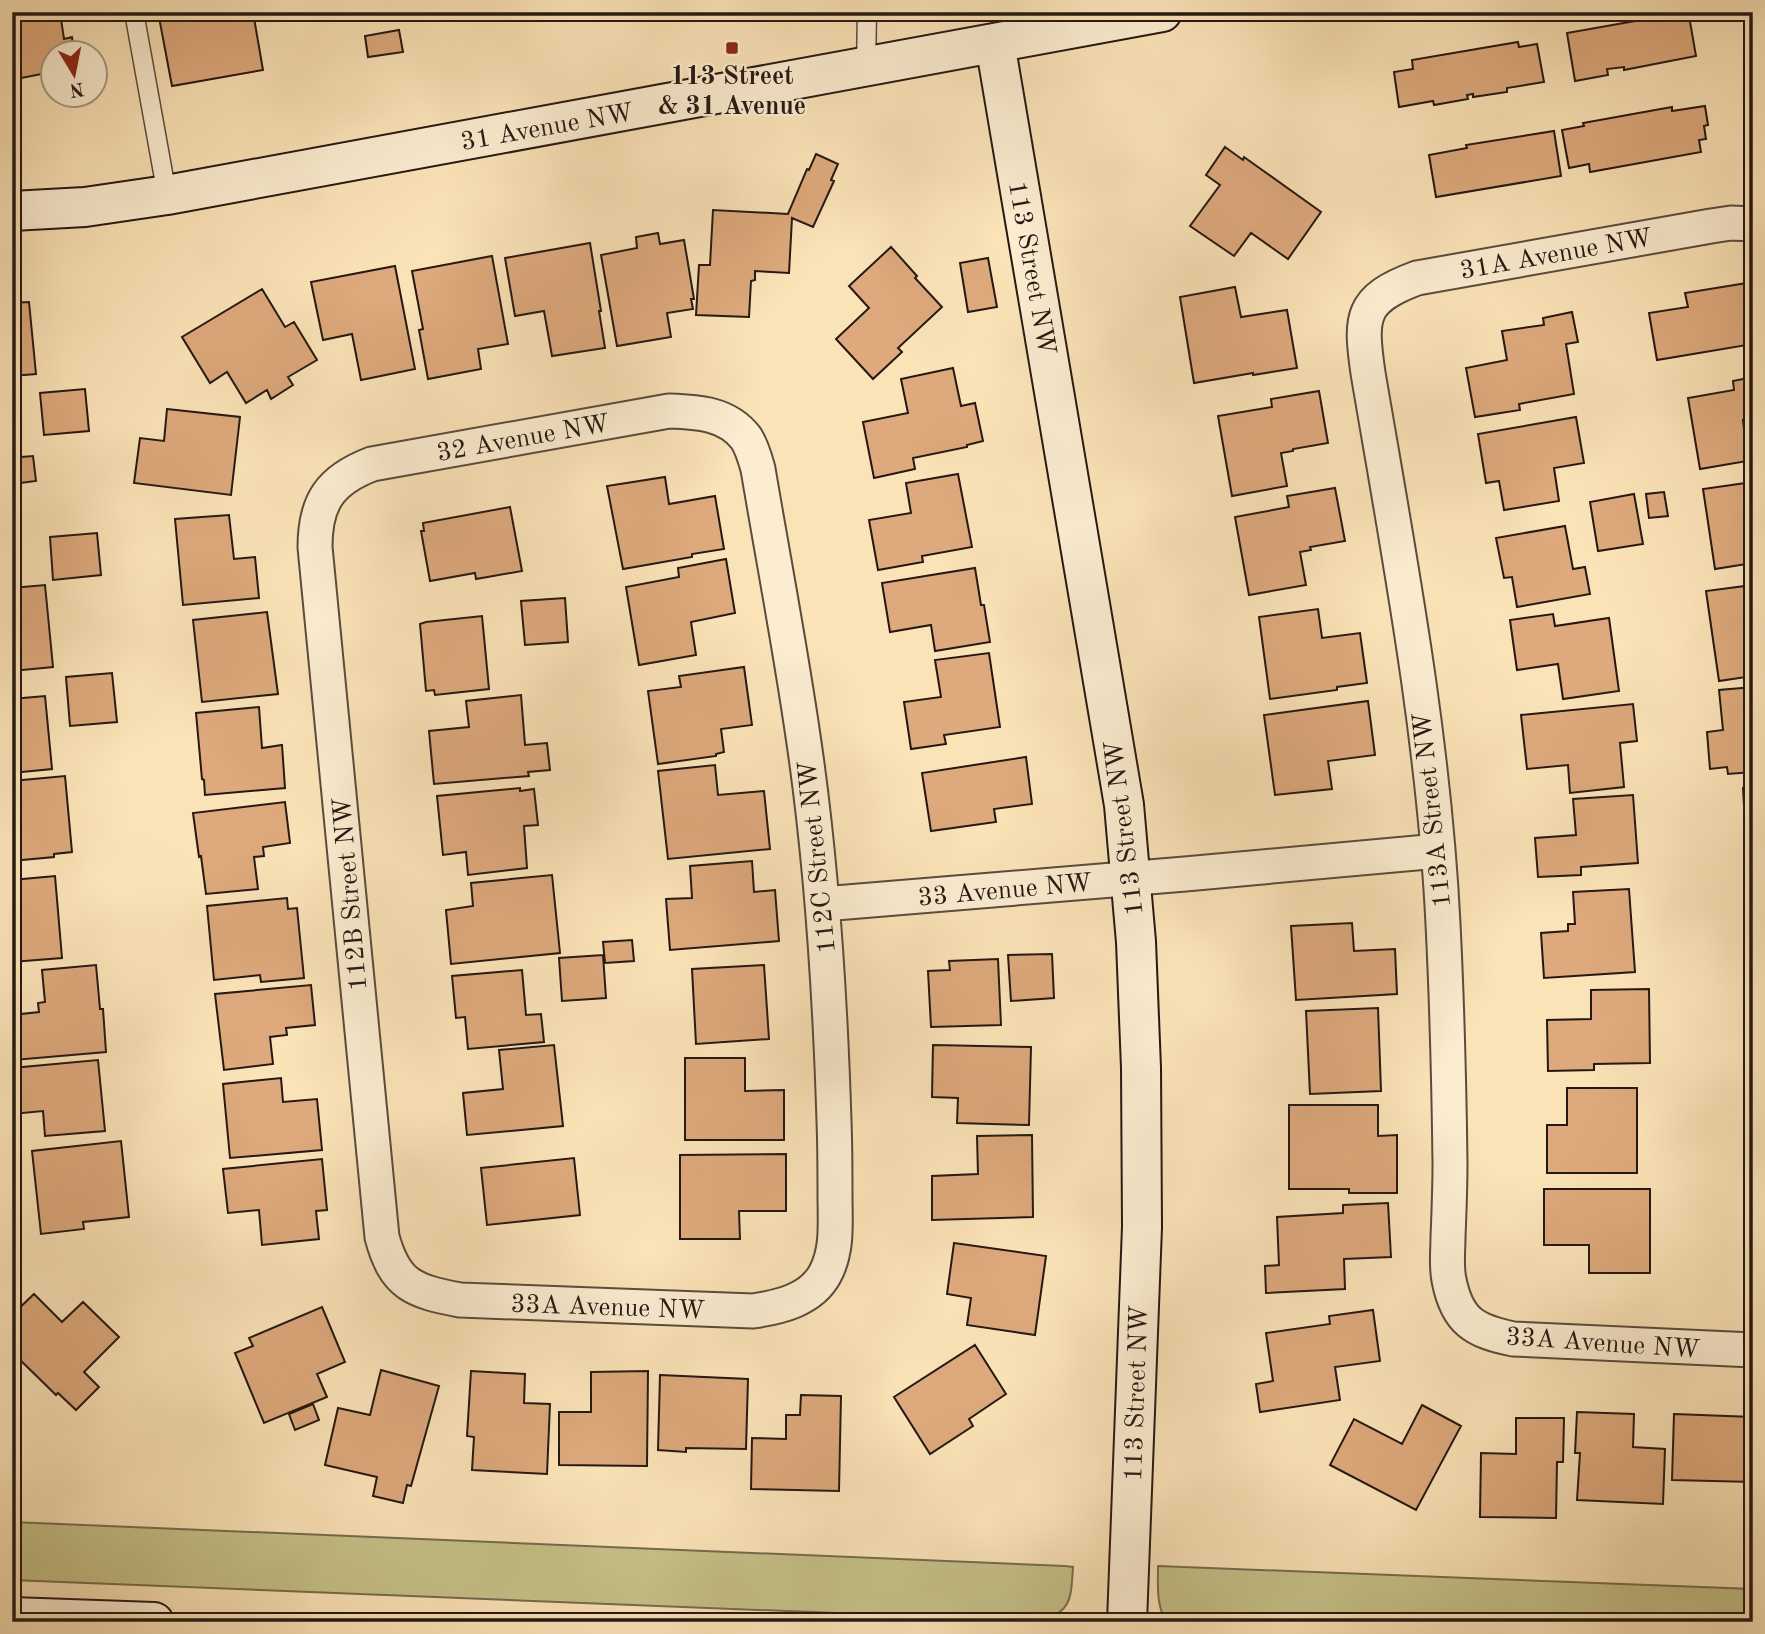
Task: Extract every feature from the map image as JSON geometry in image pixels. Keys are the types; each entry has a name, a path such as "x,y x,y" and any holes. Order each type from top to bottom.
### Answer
{"street":[{"name":"31 Avenue NW","path":"12,211 85,207 167,195 1162,12"},
{"name":"113 Street NW","path":"995,43 1124,805 1131,878 1141,1068 1142,1227 1127,1622"},
{"name":"31A Avenue NW","path":"1368,308 1396,286 1417,278 1711,226 1753,224"},
{"name":"113A Street NW","path":"1368,308 1364,324 1364,349 1428,750 1438,850 1443,924 1450,1166 1448,1261 1449,1279 1461,1314"},
{"name":"32 Avenue NW","path":"326,498 337,482 372,464 669,411 712,415 731,424"},
{"name":"112C Street NW","path":"731,424 745,437 758,469 803,735 823,904 833,1083 835,1235 833,1255 826,1272 807,1294"},
{"name":"112B Street NW","path":"326,498 318,515 316,547 382,1237 396,1271 407,1284"},
{"name":"33 Avenue NW","path":"823,904 1438,850"},
{"name":"33A Avenue NW","path":"407,1284 419,1291 460,1300 753,1311 789,1303 807,1294"},
{"name":"33A Avenue NW","path":"1461,1314 1475,1328 1513,1339 1753,1350"},
{"path":"12,1617 154,1622"}],"lane":[{"path":"134,12 167,195"},
{"path":"866,67 867,12"}],"shaded area":[{"path":"12,1522 1073,1567 1070,1596 1063,1609 1035,1621 12,1580"},
{"path":"1158,1566 1753,1589 1753,1622 1166,1622 1159,1601"}],"building":[{"path":"12,12 60,12 64,38 38,38 38,75 16,79 12,56"},
{"path":"158,12 253,12 263,70 172,86"},
{"path":"1675,14 1676,19 1689,16 1696,56 1624,70 1624,67 1607,69 1608,75 1575,81 1567,33"},
{"path":"399,30 403,52 368,57 365,36"},
{"path":"1518,42 1519,47 1537,44 1544,82 1507,88 1507,92 1473,97 1473,94 1467,95 1468,99 1434,105 1433,101 1399,107 1394,72 1413,69 1412,60"},
{"path":"1705,106 1708,125 1704,126 1706,139 1699,140 1701,152 1590,172 1589,164 1569,168 1562,130 1584,126 1583,123 1672,107 1672,111"},
{"path":"1554,131 1561,176 1436,197 1429,155 1467,148 1466,145"},
{"path":"1225,147 1243,160 1244,157 1321,212 1288,259 1251,233 1234,256 1190,226 1220,185 1206,175"},
{"path":"816,154 838,164 831,180 834,181 813,227 792,218 789,273 755,271 755,280 751,281 749,317 696,315 699,265 710,265 713,210 788,214"},
{"path":"658,233 660,244 684,240 694,299 691,299 693,309 667,313 671,337 617,346 601,255 637,248 636,237"},
{"path":"590,243 605,348 552,356 544,311 515,316 505,258"},
{"path":"891,247 942,307 898,348 902,352 873,379 836,339 869,308 849,286"},
{"path":"492,256 508,344 478,349 481,369 428,379 419,330 423,329 412,271"},
{"path":"988,258 997,307 968,312 960,263"},
{"path":"395,266 415,369 361,380 352,334 323,340 311,282"},
{"path":"1753,282 1753,344 1657,360 1649,313 1688,307 1685,293"},
{"path":"1235,287 1241,317 1287,310 1297,368 1194,383 1180,297"},
{"path":"262,289 285,327 294,322 317,360 288,377 293,385 271,399 267,390 246,403 227,372 210,383 182,337"},
{"path":"29,302 36,374 12,376 12,303"},
{"path":"1572,312 1578,342 1566,344 1574,394 1519,404 1520,410 1475,417 1466,368 1507,360 1502,331 1544,325 1543,318"},
{"path":"953,368 961,406 975,403 983,441 913,458 915,469 874,478 863,422 908,413 901,379"},
{"path":"1753,377 1753,419 1743,420 1744,429 1753,427 1753,460 1700,469 1688,398 1734,390 1733,381"},
{"path":"85,389 89,431 44,435 40,393"},
{"path":"1319,391 1328,443 1281,453 1287,486 1232,496 1218,416 1272,407 1271,399"},
{"path":"167,409 240,417 231,495 134,483 140,438 164,441"},
{"path":"12,410 16,410 21,457 33,456 36,481 12,484"},
{"path":"1576,417 1584,463 1554,468 1559,501 1504,510 1499,481 1486,483 1478,434"},
{"path":"958,474 972,547 922,556 923,562 878,570 869,520 911,513 906,483"},
{"path":"665,477 669,504 715,496 724,549 623,569 607,486"},
{"path":"1753,482 1753,563 1715,569 1703,489"},
{"path":"1335,488 1345,541 1310,547 1311,550 1300,552 1306,585 1249,595 1235,517 1289,507 1287,496"},
{"path":"1664,492 1668,516 1649,518 1646,494"},
{"path":"1634,494 1643,544 1598,551 1590,502"},
{"path":"510,507 522,571 476,579 475,573 430,581 421,531 424,531 423,523"},
{"path":"229,515 234,559 255,557 259,598 183,605 175,519"},
{"path":"1565,526 1573,569 1585,567 1590,594 1517,607 1512,577 1504,578 1496,538"},
{"path":"97,533 101,575 53,580 50,537"},
{"path":"726,559 735,613 691,622 696,655 639,665 626,587 679,577 678,568"},
{"path":"975,568 990,642 935,651 931,625 890,632 882,583"},
{"path":"45,585 53,667 12,671 12,588"},
{"path":"1753,585 1753,676 1719,681 1706,591"},
{"path":"565,598 568,642 525,645 521,601"},
{"path":"1318,609 1322,638 1360,633 1367,683 1270,699 1259,617"},
{"path":"267,612 278,694 202,702 193,620"},
{"path":"1553,614 1555,626 1609,618 1619,691 1563,699 1558,664 1517,670 1510,620"},
{"path":"482,616 489,689 435,695 434,690 426,691 420,624"},
{"path":"989,653 1000,727 944,735 946,744 911,749 904,702 941,697 935,660"},
{"path":"744,667 752,725 721,729 724,752 716,756 658,764 648,691 681,687 679,676"},
{"path":"112,673 117,722 70,726 66,677"},
{"path":"1753,687 1753,772 1728,774 1727,767 1710,769 1707,732 1723,730 1719,690"},
{"path":"521,695 525,745 547,743 550,770 528,772 529,776 434,784 429,731 469,727 466,701"},
{"path":"45,696 52,769 12,773 12,699"},
{"path":"1368,701 1375,755 1328,761 1332,789 1275,795 1264,715"},
{"path":"1633,704 1637,741 1620,743 1624,787 1570,793 1568,765 1527,769 1521,715"},
{"path":"259,707 262,748 282,745 285,788 205,795 196,713"},
{"path":"1026,757 1032,804 994,809 996,822 931,831 922,773"},
{"path":"715,765 718,795 764,791 770,849 668,859 658,771"},
{"path":"65,776 72,852 54,854 54,857 12,861 12,781"},
{"path":"520,788 520,791 534,789 538,825 524,826 527,868 468,875 466,852 443,855 437,796"},
{"path":"1743,788 1753,788 1753,878 1748,878"},
{"path":"1633,795 1638,863 1581,867 1581,875 1538,877 1535,838 1576,835 1573,799"},
{"path":"285,802 290,843 263,847 264,856 254,857 258,889 206,894 193,813"},
{"path":"752,861 754,892 775,890 779,941 670,950 666,899 692,898 690,866"},
{"path":"552,875 560,953 451,964 446,910 473,906 471,883"},
{"path":"55,876 62,958 12,962 12,880"},
{"path":"1629,889 1635,972 1544,978 1541,933 1568,931 1568,924 1575,924 1573,892"},
{"path":"287,898 288,909 297,908 304,978 261,982 260,975 214,980 207,906"},
{"path":"1352,923 1354,951 1395,949 1397,994 1296,1000 1291,926"},
{"path":"632,940 634,961 605,963 603,942"},
{"path":"1052,954 1054,998 1011,1001 1008,955"},
{"path":"603,955 606,998 562,1001 559,958"},
{"path":"998,959 1001,1025 931,1027 928,971 950,970 949,961"},
{"path":"96,965 106,1052 14,1060 12,1015 39,1012 38,1003 45,1002 42,970"},
{"path":"764,965 769,1039 696,1044 692,969"},
{"path":"522,970 526,1015 541,1014 544,1042 468,1049 465,1017 456,1018 452,976"},
{"path":"311,985 315,1025 286,1028 287,1035 270,1037 273,1064 224,1070 215,994"},
{"path":"1649,989 1650,1063 1594,1064 1594,1070 1548,1071 1547,1020 1591,1019 1591,990"},
{"path":"1747,997 1753,997 1753,1082 1752,1058 1748,1057"},
{"path":"1378,1008 1381,1091 1310,1094 1306,1011"},
{"path":"554,1045 563,1126 467,1135 463,1093 503,1089 499,1050"},
{"path":"933,1045 1031,1047 1029,1125 957,1123 958,1098 932,1097"},
{"path":"685,1058 745,1058 745,1091 784,1090 784,1140 685,1140"},
{"path":"98,1060 105,1131 45,1136 43,1111 12,1114 12,1068"},
{"path":"281,1078 283,1102 317,1099 322,1150 230,1158 223,1084"},
{"path":"1567,1088 1637,1088 1637,1173 1547,1173 1547,1125 1567,1125"},
{"path":"1289,1105 1378,1105 1378,1136 1397,1135 1397,1193 1349,1193 1349,1189 1289,1189"},
{"path":"1032,1135 1033,1217 932,1220 932,1176 978,1174 977,1136"},
{"path":"121,1141 129,1217 83,1222 84,1229 41,1234 32,1151"},
{"path":"786,1154 786,1211 739,1211 740,1239 680,1239 680,1155"},
{"path":"574,1158 580,1215 487,1225 481,1168"},
{"path":"322,1159 327,1210 316,1211 319,1239 262,1245 259,1210 228,1213 223,1169"},
{"path":"1544,1189 1650,1189 1650,1273 1589,1273 1589,1245 1544,1245"},
{"path":"1388,1203 1391,1257 1344,1259 1345,1289 1266,1293 1265,1266 1279,1265 1277,1217 1343,1213 1343,1205"},
{"path":"1748,1217 1753,1218 1753,1275 1746,1275"},
{"path":"954,1243 1046,1256 1035,1335 967,1325 971,1298 947,1294"},
{"path":"34,1294 62,1322 83,1302 119,1337 84,1372 99,1387 76,1410 58,1393 56,1395 12,1352 12,1315"},
{"path":"322,1307 345,1362 317,1374 327,1397 264,1423 235,1353 253,1346 249,1338"},
{"path":"1373,1310 1380,1361 1335,1367 1340,1400 1260,1412 1256,1384 1273,1381 1266,1333 1330,1324 1329,1316"},
{"path":"975,1345 1006,1394 969,1419 973,1426 930,1454 894,1397"},
{"path":"381,1370 439,1386 411,1486 407,1485 403,1503 373,1496 377,1477 325,1465 338,1408 370,1415"},
{"path":"471,1371 525,1374 524,1403 550,1404 547,1474 472,1470 474,1437 467,1436"},
{"path":"648,1371 647,1466 559,1465 559,1412 591,1412 591,1372"},
{"path":"660,1375 748,1379 746,1449 686,1448 686,1452 658,1450"},
{"path":"801,1395 841,1396 839,1491 751,1489 752,1438 786,1439 786,1415 800,1415"},
{"path":"313,1404 319,1420 295,1430 289,1414"},
{"path":"1422,1405 1461,1426 1416,1510 1330,1465 1354,1419 1402,1444"},
{"path":"1577,1412 1634,1414 1633,1447 1665,1449 1663,1504 1577,1500 1580,1453 1575,1453"},
{"path":"1674,1414 1753,1417 1753,1482 1672,1480"},
{"path":"1516,1418 1564,1418 1563,1462 1557,1462 1556,1518 1480,1517 1481,1453 1516,1454"}],"place":[{"name":"113 Street & 31 Avenue","path":"732,48"}]}
